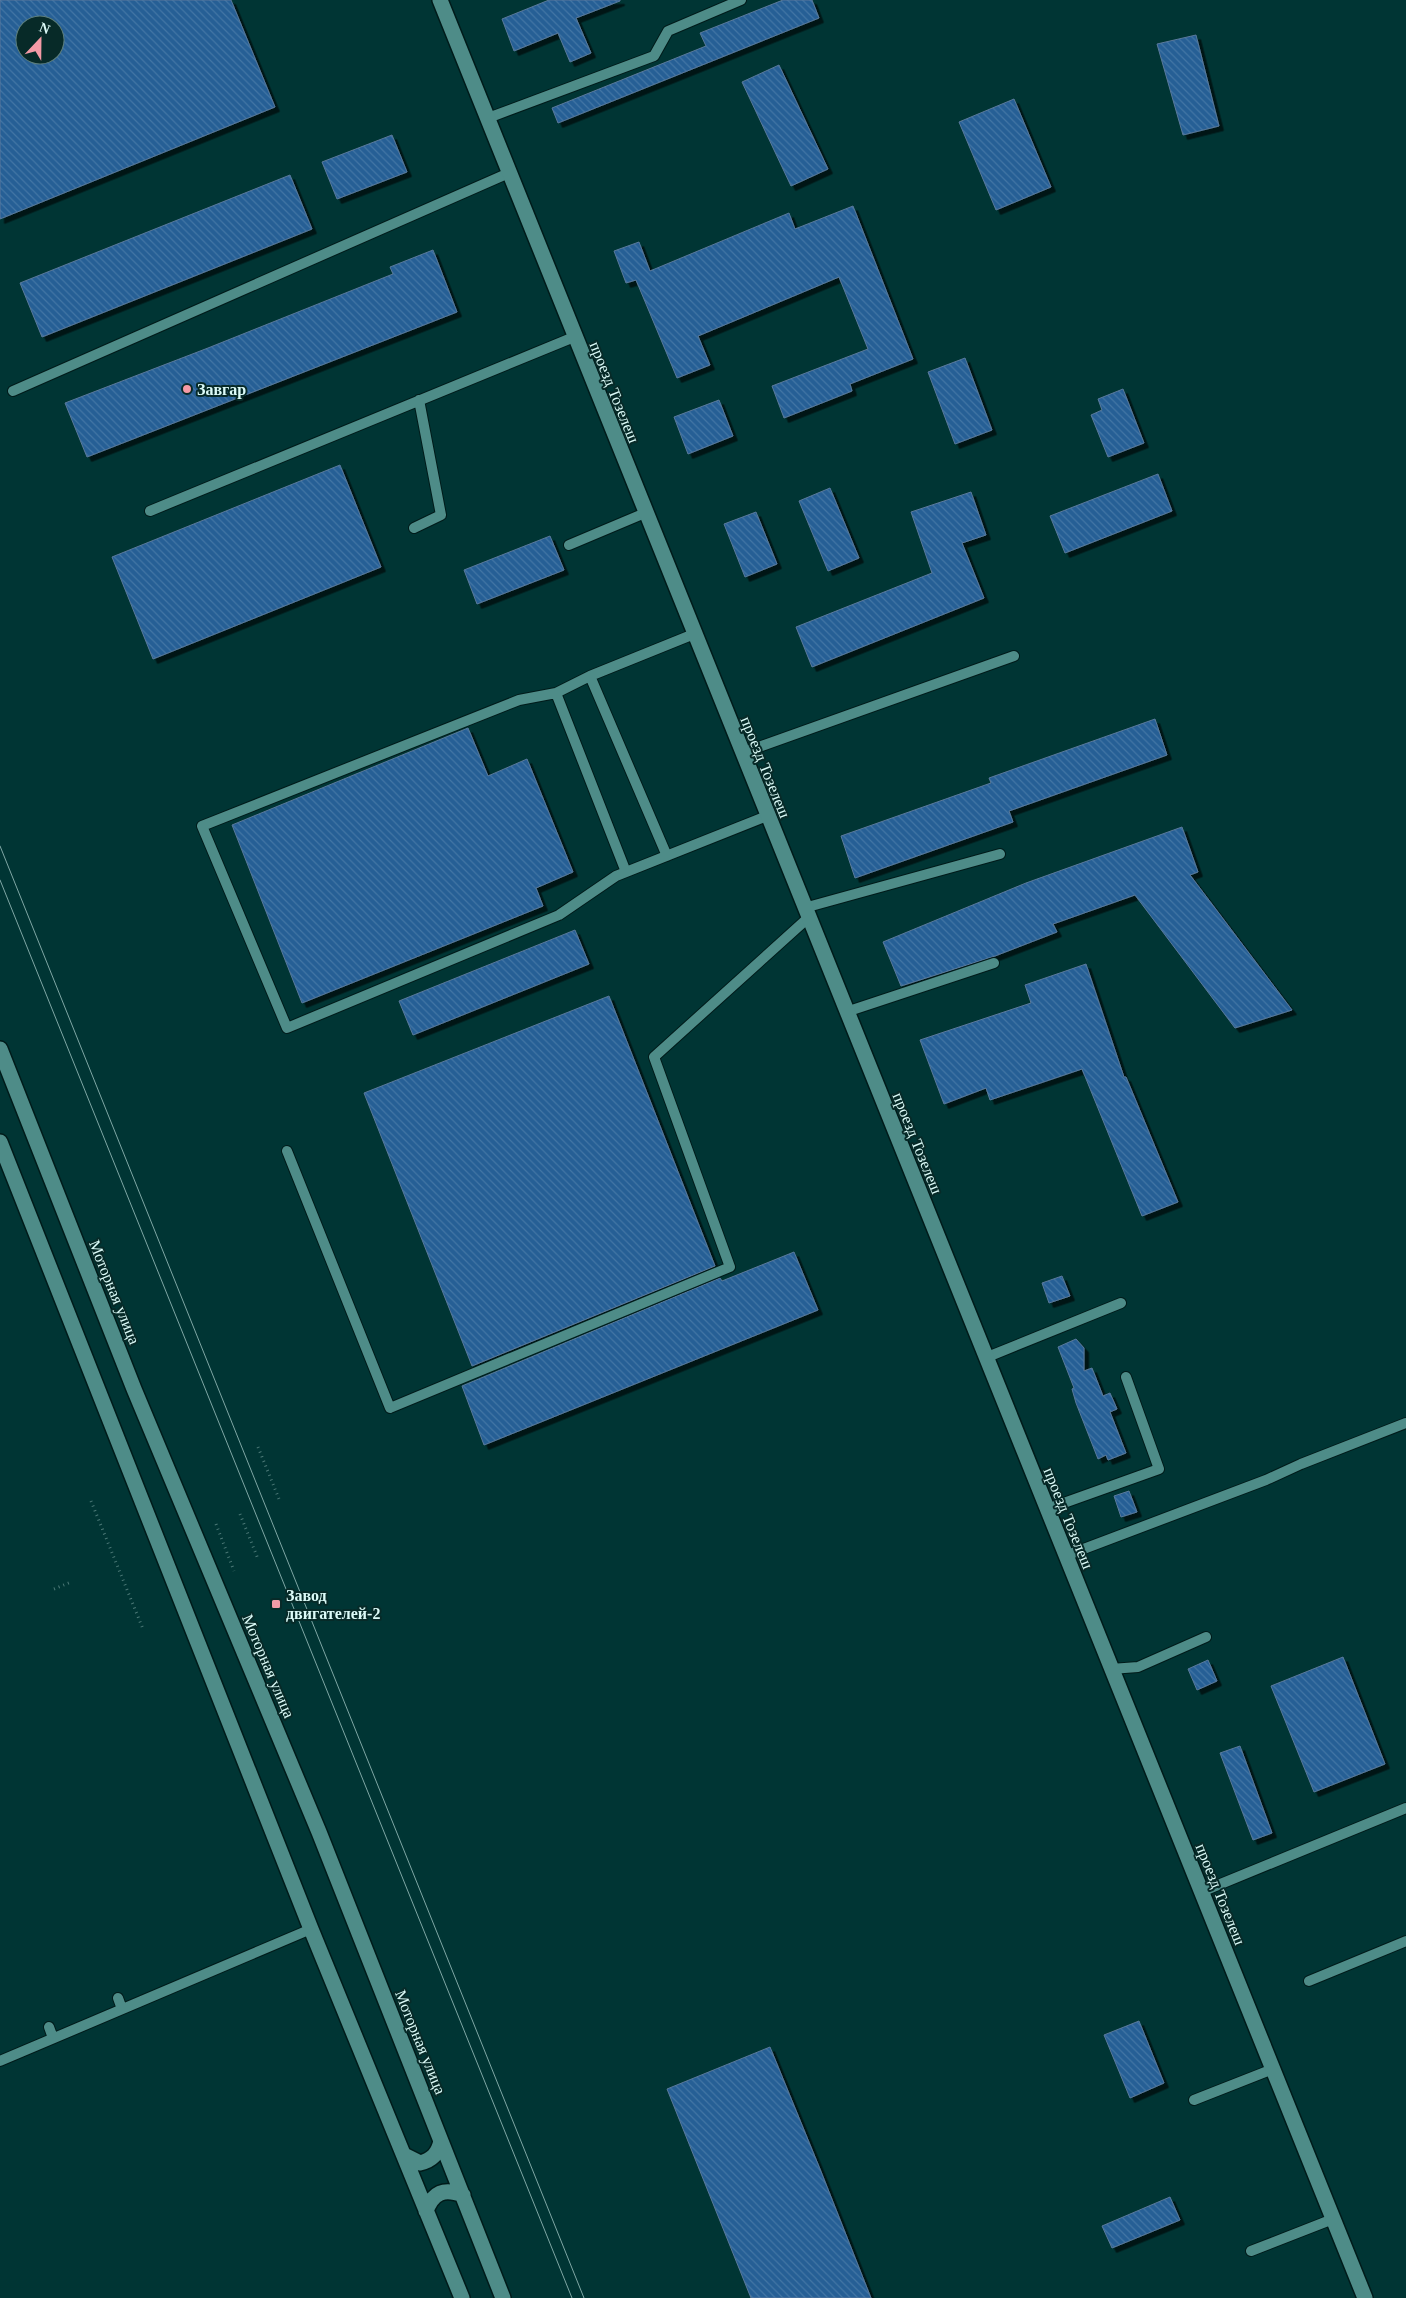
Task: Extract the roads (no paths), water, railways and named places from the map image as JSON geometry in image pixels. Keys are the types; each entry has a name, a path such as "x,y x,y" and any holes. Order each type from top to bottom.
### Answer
{"main road":[{"name":"проезд Тозелеш","path":"440,0 511,172 574,337 1365,2298"},
{"name":"Моторная улица","path":"0,1049 134,1389 319,1832 503,2298"},
{"path":"0,1142 5,1170 462,2298"},
{"path":"404,2155 420,2164 427,2162 435,2156 441,2141"},
{"path":"426,2210 433,2196 439,2192 446,2191 463,2195"}],"lane":[{"path":"488,118 654,56 668,31 741,0"},
{"path":"13,391 511,172"},
{"path":"150,511 574,337"},
{"path":"414,528 441,515 420,400"},
{"path":"569,545 645,513"},
{"path":"694,634 590,676 556,693 519,700 202,826 287,1028 558,914 616,876 767,816"},
{"path":"742,753 1014,656"},
{"path":"590,676 667,856"},
{"path":"556,693 626,872"},
{"path":"287,1151 390,1408 730,1267 654,1057 806,913 1000,854"},
{"path":"846,1012 994,963"},
{"path":"985,1358 1121,1303"},
{"path":"1046,1509 1159,1468 1126,1377"},
{"path":"1065,1556 1266,1480 1406,1423"},
{"path":"1111,1669 1138,1667 1206,1637"},
{"path":"1201,1892 1406,1808"},
{"path":"0,2061 311,1929"},
{"path":"1309,1981 1406,1941"},
{"path":"118,1998 122,2009"},
{"path":"49,2027 53,2038"},
{"path":"1194,2100 1273,2069"},
{"path":"1250,2251 1333,2219"}],"tram line":[{"path":"0,846 584,2298"},
{"path":"0,880 572,2298"}],"place":[{"name":"Завгар","path":"187,389"},
{"name":"Завод двигателей-2","path":"276,1604"}]}
